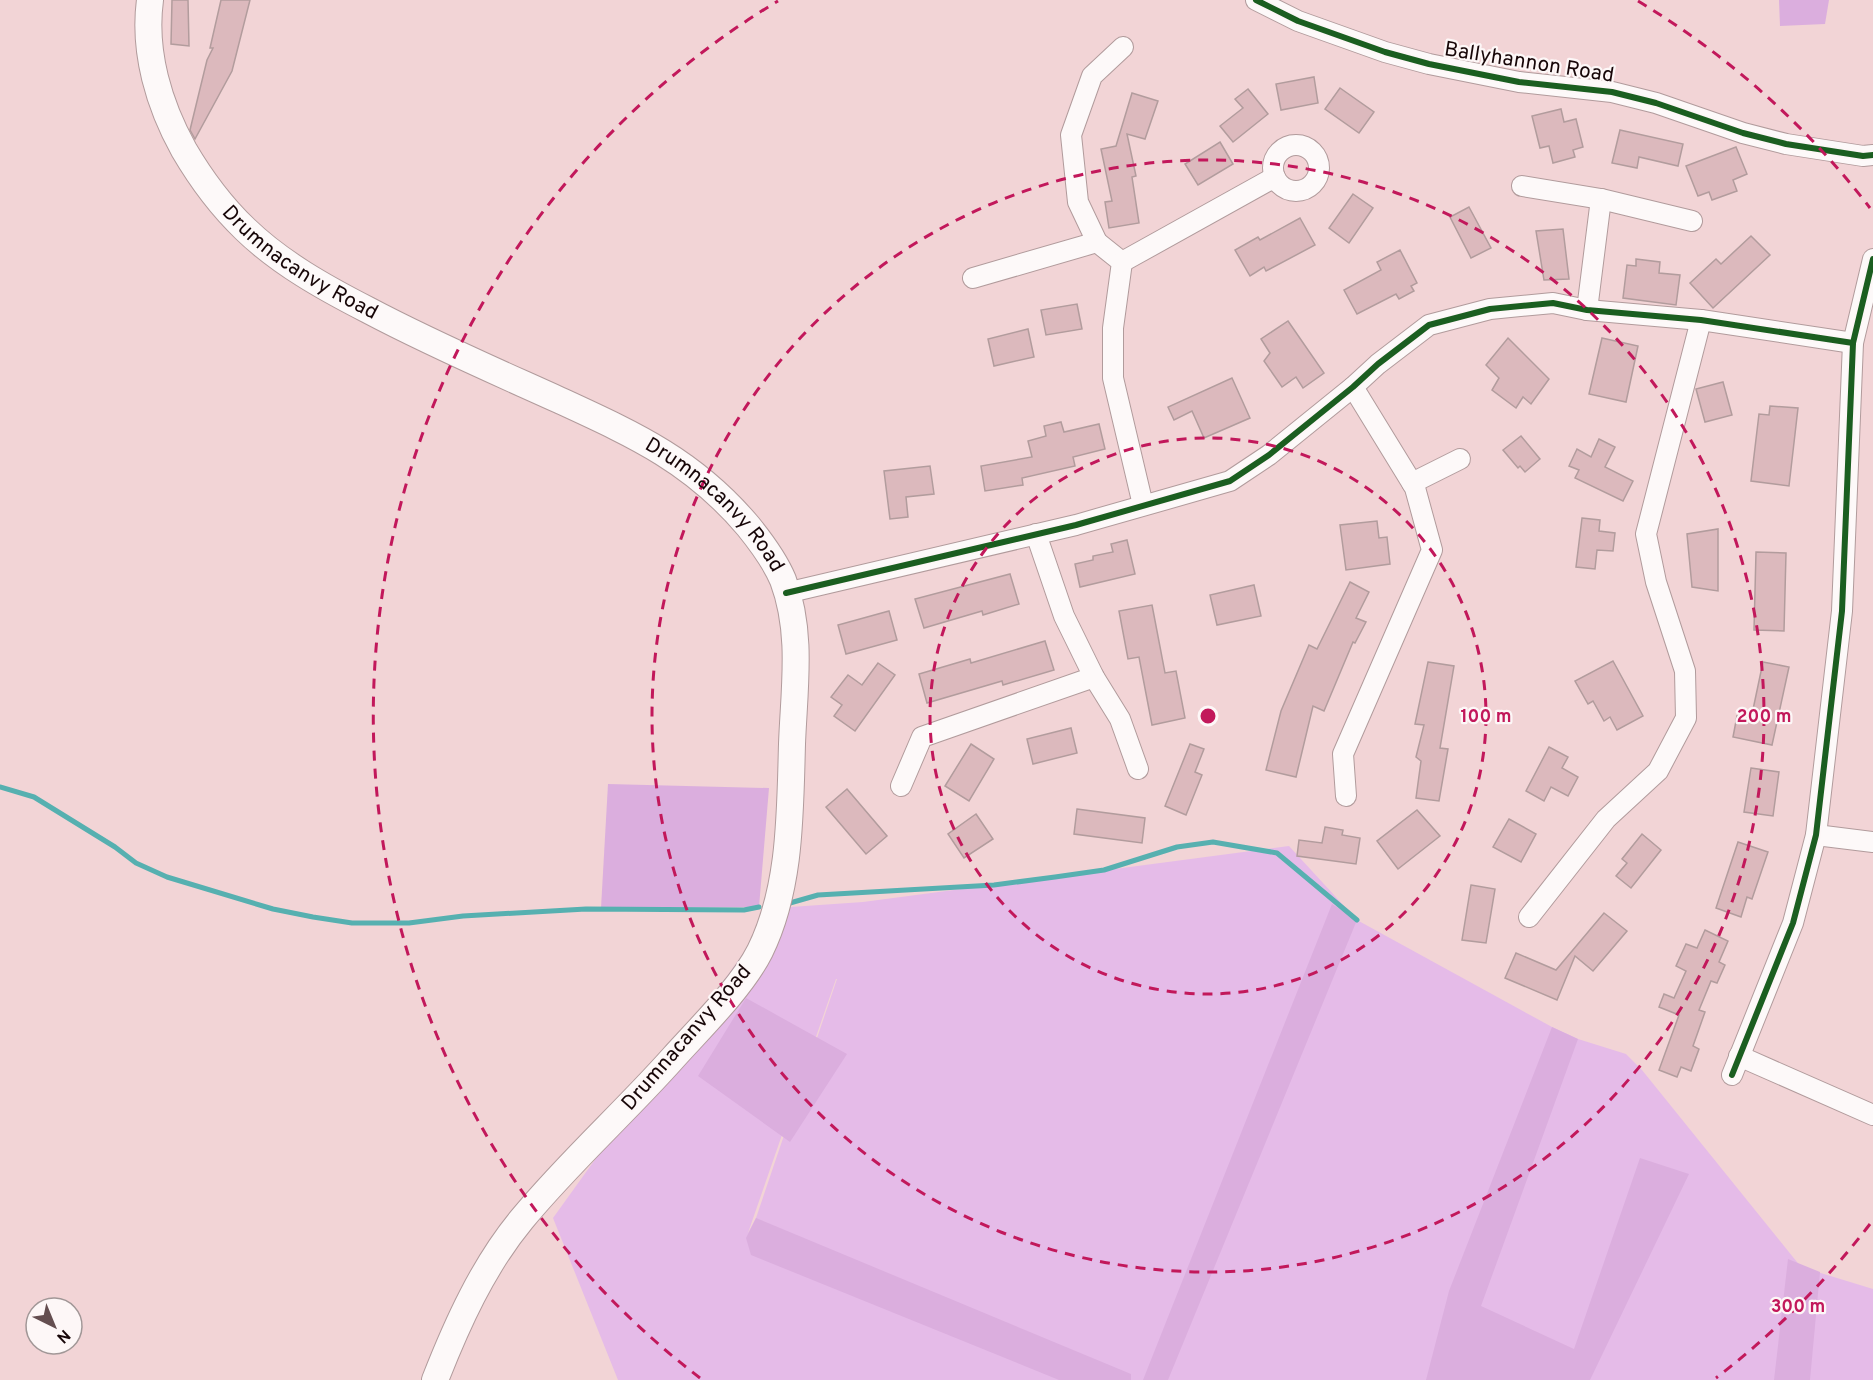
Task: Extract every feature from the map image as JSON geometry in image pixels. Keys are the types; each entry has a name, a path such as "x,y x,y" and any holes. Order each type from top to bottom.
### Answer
{"main road":[{"name":"Drumnacanvy Road","path":"150,0 148,12 150,49 158,96 175,134 201,180 245,230 286,263 344,298 410,332 651,444 691,470 729,504 760,541 782,577 792,612 797,667 790,812 784,871 774,913 759,953 730,993 651,1083 561,1175 519,1222 488,1269 456,1326 435,1380"}],"street":[{"name":"Ballyhannon Road","path":"1256,0 1298,21 1385,52 1429,64 1520,81 1612,92 1656,103 1743,133 1786,144 1863,156 1873,155"},
{"path":"1122,262 1097,242 1078,202 1071,135 1092,76 1123,47"},
{"path":"1122,262 1275,177"},
{"path":"1522,186 1601,199 1692,221"},
{"path":"1587,310 1601,199"},
{"path":"973,278 1097,242"},
{"path":"1732,1075 1793,923 1816,835 1842,611 1853,343 1873,259"},
{"path":"1122,262 1113,328 1113,378 1143,505"},
{"path":"786,592 1076,525 1230,481 1269,455 1353,387 1377,364 1429,325 1490,309 1553,303 1587,310 1701,320 1853,343"},
{"path":"1529,916 1606,819 1658,771 1686,718 1685,671 1656,582 1646,534 1701,320"},
{"path":"1346,796 1343,754 1432,550 1412,483 1353,387"},
{"path":"1412,483 1460,459"},
{"path":"1036,534 1064,616 1094,677 1120,719 1138,769"},
{"path":"901,786 922,737 1094,677"},
{"path":"1816,835 1873,842"},
{"path":"1739,1056 1873,1115"}],"shaded area":[{"path":"1779,0 1829,0 1825,24 1780,26"},
{"path":"608,784 769,788 759,907 601,908"},
{"path":"1289,846 1357,920 1552,1027 1578,1039 1626,1054 1642,1070 1801,1267 1873,1289 1873,1380 618,1380 553,1218 776,908 863,902","holes":["837,979 756,1218 748,1233"]},
{"path":"1332,904 1357,920 1168,1380 1143,1380"},
{"path":"746,998 847,1054 790,1142 698,1076"},
{"path":"1552,1027 1578,1039 1481,1306 1574,1349 1640,1158 1689,1174 1590,1380 1426,1380 1449,1291"},
{"path":"756,1218 1131,1374 1131,1380 1059,1380 751,1255 746,1238"},
{"path":"1788,1259 1820,1272 1810,1380 1774,1380"}],"building":[{"path":"172,0 188,0 189,46 171,44"},
{"path":"221,0 250,0 232,71 195,139 190,130 207,60 213,48 210,48"},
{"path":"1314,77 1318,103 1281,110 1276,84"},
{"path":"1340,88 1374,112 1359,133 1325,109"},
{"path":"1248,89 1268,114 1233,142 1220,126 1243,108 1235,99"},
{"path":"1132,93 1158,101 1145,139 1127,134 1136,176 1132,177 1139,223 1109,228 1105,202 1112,201 1101,149 1116,146"},
{"path":"1561,109 1564,122 1576,119 1583,147 1573,150 1575,157 1553,163 1549,146 1540,148 1532,116"},
{"path":"1620,130 1683,144 1678,166 1639,157 1637,168 1612,163"},
{"path":"1220,142 1233,164 1198,185 1185,164"},
{"path":"1736,147 1747,174 1733,180 1737,191 1712,200 1709,192 1698,196 1686,166"},
{"path":"1353,194 1373,208 1349,243 1329,228"},
{"path":"1469,207 1491,248 1471,258 1450,217"},
{"path":"1300,218 1315,245 1266,271 1264,267 1250,276 1235,250 1258,237 1260,240"},
{"path":"1563,229 1569,279 1544,280 1536,231"},
{"path":"1751,236 1770,255 1713,308 1690,283 1716,259 1721,264"},
{"path":"1400,250 1417,283 1411,286 1414,291 1399,299 1396,294 1357,314 1344,290 1381,270 1377,262"},
{"path":"1636,259 1660,262 1659,273 1680,275 1676,305 1623,298 1627,265 1636,266"},
{"path":"1077,304 1082,329 1046,335 1041,310"},
{"path":"1288,321 1324,373 1303,388 1296,377 1282,387 1264,361 1270,353 1261,339"},
{"path":"1028,329 1034,357 994,366 988,339"},
{"path":"1508,338 1549,379 1531,404 1523,397 1516,408 1492,390 1499,378 1486,365"},
{"path":"1602,338 1638,346 1626,402 1589,394"},
{"path":"1232,378 1250,418 1204,438 1192,411 1174,420 1168,407"},
{"path":"1723,382 1732,415 1705,422 1696,389"},
{"path":"1770,406 1798,408 1789,486 1751,481 1759,414 1769,415"},
{"path":"1061,422 1064,432 1099,424 1105,449 1073,457 1075,466 1022,478 1023,485 985,491 981,466 1032,457 1028,441 1046,436 1044,426"},
{"path":"1521,436 1540,459 1525,472 1520,466 1518,468 1503,450"},
{"path":"1599,439 1615,447 1605,467 1633,481 1623,501 1575,478 1579,470 1569,466 1577,449 1591,457"},
{"path":"930,466 934,494 906,497 908,517 890,519 884,471"},
{"path":"1582,518 1600,520 1599,531 1615,533 1613,551 1597,550 1595,569 1576,567"},
{"path":"1377,521 1379,538 1387,537 1390,564 1346,570 1340,525"},
{"path":"1718,529 1718,591 1692,587 1687,534"},
{"path":"1127,540 1135,574 1080,587 1075,564 1093,560 1093,556 1113,552 1111,544"},
{"path":"1756,552 1786,553 1784,631 1754,630"},
{"path":"1010,574 1019,604 983,615 982,611 924,628 915,599"},
{"path":"1350,582 1369,592 1356,618 1366,622 1355,643 1353,642 1324,711 1313,706 1296,777 1266,770 1281,711 1309,645 1317,649"},
{"path":"1254,585 1261,616 1217,625 1210,595"},
{"path":"1152,605 1165,673 1176,671 1185,718 1152,725 1139,657 1128,659 1119,611"},
{"path":"889,611 897,640 846,654 838,625"},
{"path":"1045,641 1054,670 1003,685 1002,681 927,703 919,674 970,659 971,663"},
{"path":"1613,661 1643,716 1617,730 1610,717 1604,721 1593,701 1588,704 1575,681"},
{"path":"1428,662 1454,666 1440,748 1448,749 1439,801 1416,798 1421,761 1416,757 1424,725 1415,724"},
{"path":"1763,662 1789,667 1772,745 1733,737 1737,716 1751,719"},
{"path":"878,663 895,675 855,731 834,716 842,705 831,697 848,675 862,685"},
{"path":"1071,728 1077,753 1033,764 1027,739"},
{"path":"971,744 994,759 969,801 945,786"},
{"path":"1190,744 1204,749 1195,772 1202,775 1186,815 1165,806"},
{"path":"1549,747 1568,757 1562,768 1578,777 1568,796 1551,787 1544,801 1526,791"},
{"path":"1751,768 1779,772 1773,816 1744,812"},
{"path":"847,789 887,836 866,854 826,807"},
{"path":"1077,809 1145,818 1142,843 1074,834"},
{"path":"1417,810 1440,836 1398,869 1377,841"},
{"path":"976,814 993,839 964,858 948,834"},
{"path":"1509,819 1536,834 1521,862 1493,847"},
{"path":"1325,827 1343,830 1342,835 1360,838 1356,864 1297,856 1299,840 1322,843"},
{"path":"1642,834 1661,850 1631,888 1616,876 1627,863 1622,859"},
{"path":"1738,842 1768,852 1752,899 1747,897 1741,917 1716,908"},
{"path":"1471,885 1495,889 1486,943 1462,940"},
{"path":"1604,913 1627,931 1593,971 1575,956 1557,1000 1505,978 1516,953 1556,970"},
{"path":"1705,930 1728,941 1719,962 1725,965 1717,983 1711,981 1699,1010 1705,1012 1693,1046 1699,1049 1691,1071 1681,1067 1677,1077 1659,1070 1679,1015 1659,1007 1664,994 1674,998 1686,971 1676,966 1686,944 1697,948"}],"waterway":[{"path":"0,787 34,797 115,847 136,863 167,877 273,909 313,917 352,923 409,923 463,916 586,909 744,910 759,907"},
{"path":"790,903 818,895 994,885 1104,870 1177,847 1213,842 1277,853 1357,920"}],"cycle path":[{"path":"1256,0 1298,21 1385,52 1429,64 1519,82 1612,92 1656,103 1743,133 1786,144 1863,156 1873,155"},
{"path":"1732,1075 1793,923 1816,835 1842,611 1853,343 1873,259"},
{"path":"786,593 1076,525 1230,481 1269,455 1378,364 1429,325 1490,309 1553,303 1587,310 1701,320 1853,343"}]}
